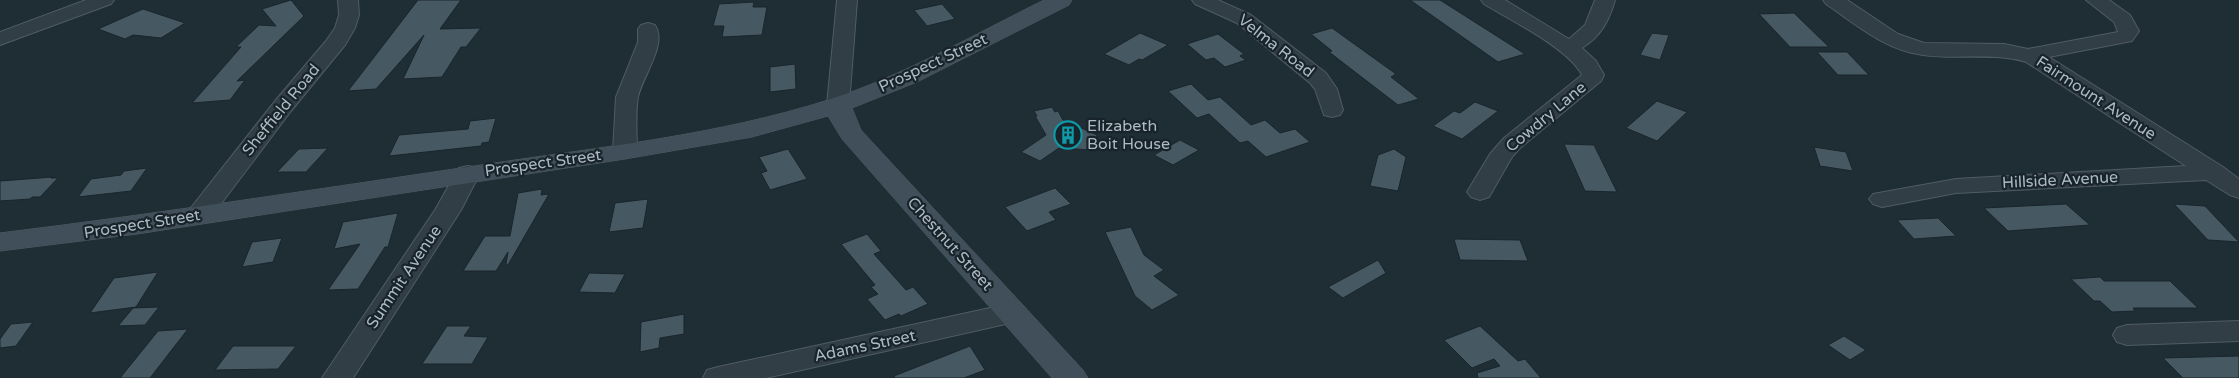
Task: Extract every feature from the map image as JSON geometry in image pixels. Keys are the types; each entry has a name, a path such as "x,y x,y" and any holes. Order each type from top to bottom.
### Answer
{"main road":[{"name":"Prospect Street","path":"0,242 81,234 468,173 625,151 752,129 838,105 908,77 1061,0"},
{"name":"Chestnut Street","path":"838,105 842,119 851,134 1072,378"}],"street":[{"path":"0,39 104,0"},
{"name":"Sheffield Road","path":"199,216 259,136 334,45 345,28 350,15 348,0"},
{"path":"838,105 847,0"},
{"name":"Velma Road","path":"1202,0 1244,19 1318,78 1326,88 1332,110"},
{"path":"1491,0 1568,48 1584,39 1594,30 1605,0"},
{"name":"Fairmount Avenue","path":"1833,0 1908,46 2006,51 2028,55 2041,61 2239,190"},
{"path":"2028,55 2125,37 2129,31 2126,23 2096,0"},
{"path":"0,28 38,24"},
{"path":"625,151 627,96 650,42 648,30"},
{"name":"Cowdry Lane","path":"1480,192 1502,154 1512,143 1592,77 1593,73 1588,65 1568,48"},
{"name":"Hillside Avenue","path":"1882,199 1956,186 2239,171"},
{"name":"Summit Avenue","path":"337,378 448,210 468,173"},
{"name":"Adams Street","path":"718,378 1013,314"},
{"path":"2127,335 2239,331"}],"building":[{"path":"291,0 304,16 237,81 245,80 230,100 192,103 241,47 236,47 259,25 276,26 262,9"},
{"path":"418,0 461,0 440,29 481,28 466,47 461,47 442,77 403,79 424,35 376,89 348,91"},
{"path":"1410,0 1440,0 1525,54 1498,62"},
{"path":"754,2 753,7 767,7 762,35 722,37 724,26 713,26 719,4"},
{"path":"942,4 955,19 927,26 914,10"},
{"path":"143,9 185,23 161,38 133,35 125,39 98,29"},
{"path":"1794,13 1829,47 1790,47 1759,14"},
{"path":"1332,28 1396,74 1391,77 1419,99 1398,105 1329,52 1332,51 1311,34"},
{"path":"1140,33 1168,45 1129,65 1104,54"},
{"path":"1652,33 1669,35 1660,60 1640,55"},
{"path":"1218,34 1244,54 1240,56 1246,60 1225,67 1214,58 1206,60 1187,44"},
{"path":"1817,52 1847,52 1869,75 1838,75"},
{"path":"795,64 796,89 770,92 770,67"},
{"path":"1191,84 1208,100 1220,97 1251,125 1265,120 1280,133 1295,129 1310,142 1266,157 1248,141 1240,143 1209,114 1197,118 1168,91"},
{"path":"1657,101 1687,112 1657,141 1626,128"},
{"path":"1475,102 1498,111 1462,139 1433,126 1454,111 1460,113"},
{"name":"Elizabeth Boit House","path":"1052,107 1055,112 1058,111 1063,120 1097,135 1092,150 1059,148 1040,161 1021,152 1046,135 1034,111"},
{"path":"496,118 489,142 482,143 481,146 389,156 399,135 468,129 470,121"},
{"path":"1180,140 1199,150 1173,165 1154,155"},
{"path":"1564,144 1594,145 1617,192 1585,191"},
{"path":"1814,147 1846,152 1853,171 1820,166"},
{"path":"328,148 306,172 277,172 299,149"},
{"path":"788,149 807,179 770,190 761,173 767,171 759,157"},
{"path":"1394,149 1406,157 1398,191 1370,186 1378,155"},
{"path":"147,168 131,191 78,197 91,179 121,175 124,171"},
{"path":"53,177 51,178 58,178 40,197 0,201 0,181"},
{"path":"1055,188 1071,204 1049,212 1056,220 1027,231 1005,207"},
{"path":"542,189 541,195 549,194 508,265 506,264 508,252 496,271 463,271 485,236 510,236 518,193"},
{"path":"648,199 643,228 609,232 615,203"},
{"path":"2066,204 2090,225 2008,231 1984,208"},
{"path":"2174,204 2205,206 2239,242 2208,240"},
{"path":"398,213 388,247 385,247 358,289 328,290 360,244 334,249 343,222"},
{"path":"1938,218 1956,236 1914,239 1897,220"},
{"path":"1131,227 1144,255 1164,270 1154,276 1179,295 1152,310 1135,296 1105,232"},
{"path":"867,234 881,251 874,254 906,290 913,287 928,304 901,316 899,314 885,320 867,299 878,294 871,287 875,285 841,244"},
{"path":"282,238 273,262 242,267 252,242"},
{"path":"1454,239 1520,240 1528,261 1460,260"},
{"path":"1378,260 1386,273 1343,298 1328,287"},
{"path":"158,272 136,307 90,313 114,278"},
{"path":"589,273 625,274 615,293 579,292"},
{"path":"2100,277 2104,281 2170,281 2198,308 2133,308 2135,311 2112,312 2100,301 2094,301 2071,279"},
{"path":"159,307 145,325 118,326 133,308"},
{"path":"684,314 684,334 660,338 659,348 640,352 641,322"},
{"path":"33,322 16,346 0,348 0,339 11,324"},
{"path":"447,326 471,326 464,336 488,337 472,364 422,364"},
{"path":"1480,326 1518,361 1525,359 1541,378 1478,378 1477,373 1500,366 1494,359 1472,368 1444,340"},
{"path":"188,329 150,378 120,378 158,331"},
{"path":"1844,336 1866,350 1850,360 1828,345"},
{"path":"233,346 296,346 278,369 215,370"},
{"path":"970,346 985,370 964,378 895,378 894,376"},
{"path":"2239,356 2239,378 2183,378 2163,358"}],"place":[{"name":"Elizabeth Boit House","path":"1068,135"}]}
